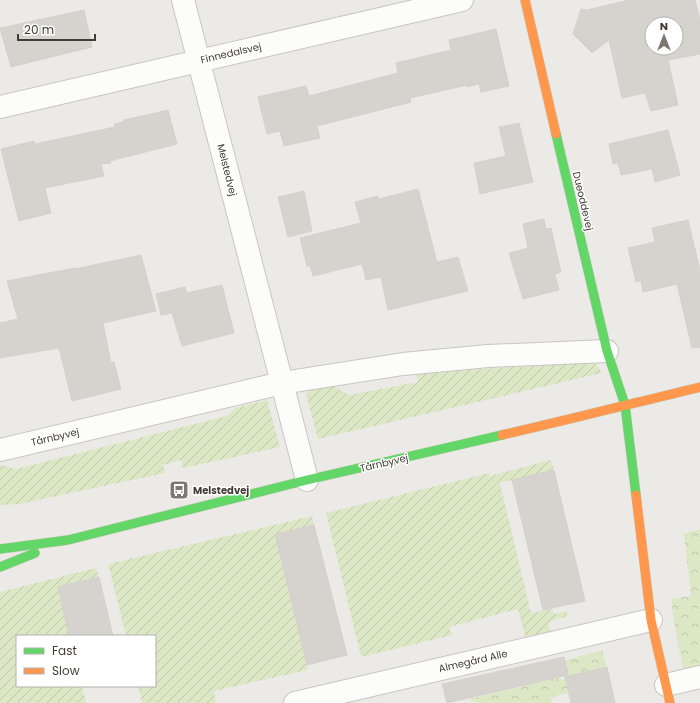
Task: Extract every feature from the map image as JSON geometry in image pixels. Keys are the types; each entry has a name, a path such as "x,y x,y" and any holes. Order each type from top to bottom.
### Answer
{"street":[{"name":"Melstedvej","path":"183,0 307,480"},
{"name":"Finnedalsvej","path":"0,107 462,0"},
{"name":"Dueoddevej","path":"525,0 607,351 625,405"},
{"name":"Tårnbyvej","path":"0,450 282,383 411,363 488,356 607,351"},
{"name":"Tårnbyvej","path":"0,549 68,540 307,480 556,423 700,387"},
{"path":"625,405 652,620 668,694 700,678"},
{"path":"15,538 68,540"},
{"name":"Tårnbyvej","path":"0,566 68,540"},
{"name":"Almegård Alle","path":"295,703 652,620"}],"green space":[{"path":"594,362 602,373 318,439 306,394 315,387 332,385 349,395 418,382 416,373"},
{"path":"267,400 280,447 183,468 181,460 163,465 165,473 19,504 0,505 0,465 16,469 227,416 235,408"},
{"path":"551,460 554,470 500,483 531,613 552,609 554,614 566,611 568,616 548,622 551,637 527,643 518,609 449,627 452,635 361,657 326,513 489,473 490,476"},
{"path":"312,516 314,525 276,535 308,670 214,691 216,703 142,703 138,687 156,687 156,635 126,635 108,564"},
{"path":"700,529 700,670 684,673 671,599 691,596 684,534"},
{"path":"96,568 99,577 58,587 69,635 16,635 16,687 82,687 86,703 0,703 0,592"},
{"path":"602,650 607,667 569,693 551,697 552,703 477,703 469,699 558,678 564,680 559,662"}],"building":[{"path":"629,0 695,0 700,20 700,54 668,60 678,105 651,111 645,93 622,98 609,40 592,53 573,34 581,9 587,10"},
{"path":"84,10 92,47 11,67 0,28"},
{"path":"496,29 509,86 481,92 479,84 467,87 467,85 410,98 411,102 317,126 320,138 284,146 280,131 267,134 258,97 306,86 309,96 398,73 396,63 451,50 449,40"},
{"path":"168,110 177,144 110,161 111,163 101,164 104,176 45,188 51,213 19,221 1,149 34,141 35,144 115,127 114,124 124,122 124,120"},
{"path":"519,123 533,182 480,194 474,163 506,156 499,127"},
{"path":"668,130 680,175 655,182 652,169 621,175 618,163 613,164 609,144"},
{"path":"418,189 437,262 458,257 468,291 388,310 381,277 366,280 362,264 313,276 310,266 307,266 300,238 361,223 355,202 378,196 379,199"},
{"path":"304,191 312,231 288,237 278,197"},
{"path":"544,219 546,229 551,228 561,272 555,274 559,290 523,299 509,253 528,248 523,224"},
{"path":"688,220 700,270 700,347 692,348 677,284 643,292 641,281 636,282 628,248 655,242 652,228"},
{"path":"141,255 156,311 103,323 111,363 114,362 121,389 72,401 59,348 0,358 0,323 18,319 7,281"},
{"path":"222,285 234,333 182,346 172,313 161,315 156,294 185,287 187,293"},
{"path":"554,470 585,601 543,610 512,480"},
{"path":"314,525 347,655 307,665 275,534"},
{"path":"99,577 113,635 69,635 58,587"},
{"path":"564,657 568,675 447,703 442,684"},
{"path":"607,667 615,703 571,703 565,677"}],"traffic: fast":[{"path":"556,134 607,351 625,405 636,495"},
{"path":"0,549 68,540 307,480 502,435"},
{"path":"0,567 35,553"}],"traffic: slow":[{"path":"525,0 556,134"},
{"path":"502,435 700,387"},
{"path":"636,495 651,620 670,703"}],"place":[{"name":"Melstedvej","path":"179,490"}]}
